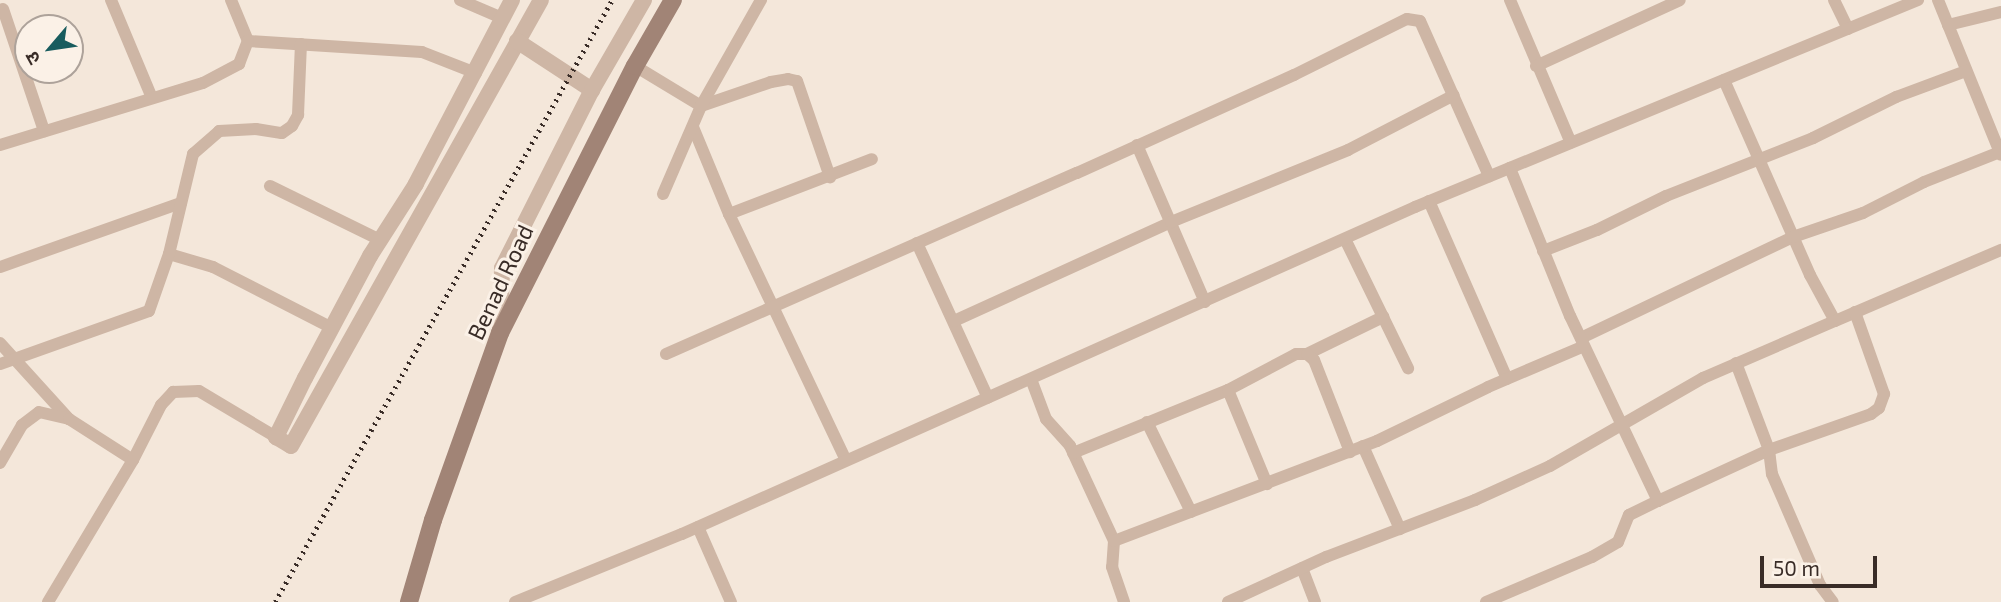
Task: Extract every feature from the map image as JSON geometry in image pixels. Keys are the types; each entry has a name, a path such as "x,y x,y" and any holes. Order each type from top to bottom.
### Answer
{"main road":[{"name":"Benad Road","path":"409,602 433,520 500,333 635,66 673,0"}],"street":[{"path":"111,0 152,99"},
{"path":"0,145 203,83 239,64 248,41 231,0"},
{"path":"460,0 502,18"},
{"path":"276,437 331,328 380,240 416,184 512,0"},
{"path":"48,602 133,460 161,404 173,392 199,391 291,446 541,0"},
{"path":"500,333 502,268 592,90 644,0"},
{"path":"663,194 701,106 761,0"},
{"path":"1510,0 1570,143"},
{"path":"1536,66 1679,0"},
{"path":"1834,0 1848,29"},
{"path":"515,602 698,527 1429,201 1918,0"},
{"path":"1114,541 1350,452 1507,379 1793,237 1863,213 1924,182 2000,154 1938,0"},
{"path":"3,9 44,131"},
{"path":"1948,25 2001,12"},
{"path":"666,354 775,308 1294,75 1408,19 1420,21 1489,176"},
{"path":"248,41 422,52 476,73"},
{"path":"517,41 592,90"},
{"path":"0,364 149,311 169,254 193,155 219,131 256,129 282,133 292,126 298,116 301,44"},
{"path":"635,66 701,106"},
{"path":"1543,251 1597,230 1666,196 1758,161 1896,97 1966,71"},
{"path":"701,106 771,82 788,79 797,81 830,177"},
{"path":"1724,80 1793,237 1835,321"},
{"path":"954,321 1171,222 1348,150 1454,95"},
{"path":"693,127 729,214 846,460"},
{"path":"1137,145 1205,302"},
{"path":"729,214 872,159"},
{"path":"1510,168 1583,342 1658,501"},
{"path":"270,186 380,240"},
{"path":"1429,201 1507,379"},
{"path":"0,267 181,203"},
{"path":"1345,239 1408,368"},
{"path":"917,243 988,398"},
{"path":"1228,602 1550,466 1703,378 2001,250"},
{"path":"169,254 213,267 331,328"},
{"path":"1486,602 1592,557 1618,542 1629,515 1769,450 1871,414 1880,408 1884,394 1855,312"},
{"path":"1073,453 1228,390 1296,355 1307,354 1383,317"},
{"path":"0,343 69,419 133,460"},
{"path":"1307,354 1314,360 1350,452"},
{"path":"1736,363 1769,450 1772,474 1820,585 1833,602"},
{"path":"1031,379 1046,419 1073,453 1114,541 1112,566 1124,602"},
{"path":"1228,390 1268,484"},
{"path":"0,463 22,425 38,412 69,419"},
{"path":"1147,422 1191,512"},
{"path":"1363,446 1400,529"},
{"path":"698,527 731,602"},
{"path":"1302,569 1315,602"}],"railway":[{"path":"275,602 612,0"}]}
